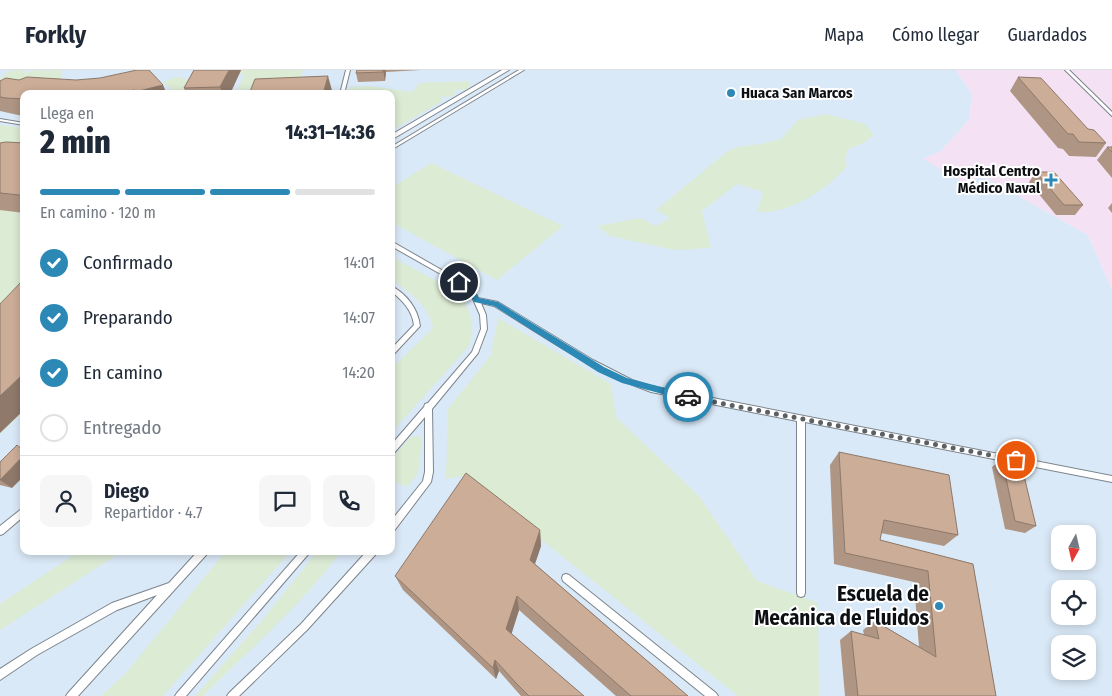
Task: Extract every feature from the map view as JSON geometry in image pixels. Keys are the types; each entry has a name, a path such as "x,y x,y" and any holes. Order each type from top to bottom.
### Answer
{"street":[{"path":"395,136 506,70"}],"lane":[{"path":"343,90 348,70"},
{"path":"395,147 522,70"},
{"path":"1067,70 1112,115"},
{"path":"1104,107 1112,107"},
{"path":"0,120 20,123"},
{"path":"395,245 471,289 483,315 484,329 482,339 475,353 395,446"},
{"path":"395,291 407,301 416,315 418,326 395,349"},
{"path":"477,300 496,304 601,369 625,381 666,393 1112,479"},
{"path":"395,523 426,482 429,472 428,406"},
{"path":"801,419 801,593"},
{"path":"0,531 20,514"},
{"path":"71,696 200,555"},
{"path":"180,696 303,555"},
{"path":"232,696 304,627 369,555"},
{"path":"566,578 713,696"},
{"path":"0,674 34,652 115,606 172,586"}],"shaded area":[{"path":"0,70 956,70 972,94 969,120 941,151 924,159 983,176 1088,235 1112,290 1112,696 0,696"},
{"name":"Hospital Centro Médico Naval","path":"956,70 1112,70 1112,290 1088,235 983,176 966,184 923,159 941,151 969,120 972,94"}],"green space":[{"path":"23,70 25,74 31,71 62,70 61,80 0,82 0,79 9,71"},
{"path":"235,70 303,70 296,87 237,90 245,74 233,74"},
{"path":"176,77 190,80 193,90 172,90 163,82"},
{"path":"469,81 469,89 455,90 454,96 441,97 441,102 395,129 395,90 349,90 349,87 370,86 412,92 420,83"},
{"path":"826,114 865,124 874,135 862,144 848,149 845,160 847,166 829,184 794,205 769,212 757,212 763,192 737,184 702,211 711,248 674,250 610,236 597,226 640,218 656,226 670,218 656,210 728,151 780,140 798,120"},
{"path":"0,125 20,128 20,148 0,150"},
{"path":"20,161 20,415 0,434 0,163"},
{"path":"431,163 563,226 497,280 395,224 395,186"},
{"path":"395,259 438,282 461,298 470,315 472,334 469,346 395,429 395,365 433,328 427,312 411,294 395,281"},
{"path":"498,318 611,384 616,417 699,496 757,581 818,603 819,696 738,696 461,476 446,479 448,409 491,355"},
{"path":"420,436 422,440 418,474 407,487 395,482 395,455 410,437"},
{"path":"74,555 117,555 0,630 0,604"},
{"path":"223,555 287,555 163,696 101,696 125,674"},
{"path":"315,555 338,555 310,590 275,626 203,696 195,696 258,625"}],"building":[{"path":"137,70 149,70 163,85 143,90 20,90 20,99 0,97 0,81 6,78 19,80 27,77 76,80 100,78"},
{"path":"194,70 229,70 220,87 184,88"},
{"path":"357,70 383,70 383,72 356,73"},
{"path":"328,76 324,90 251,90 255,79"},
{"path":"1018,77 1041,78 1088,129 1094,130 1106,143 1079,142 1073,134 1068,134"},
{"path":"0,143 20,143 20,196 0,193"},
{"path":"1036,172 1054,172 1083,205 1064,205"},
{"path":"20,283 20,377 0,396 0,304"},
{"path":"17,445 20,448 20,459 0,480 0,462"},
{"path":"839,452 949,475 958,535 884,520 880,540 973,564 996,696 858,696 851,631 879,639 875,621 936,657 928,571 845,553"},
{"path":"1002,459 1021,463 1036,526 1015,521"},
{"path":"466,473 540,530 530,560 688,696 631,696 517,596 506,629 584,696 529,696 495,660 493,668 395,576"}],"way so far":[{"path":"688,397 1016,460"}],"place":[{"name":"Huaca San Marcos","path":"731,93"},
{"name":"Hospital Centro Médico Naval","path":"1051,180"},
{"name":"Escuela de Mecánica de Fluidos","path":"939,606"}],"route":[{"path":"459,282 471,289 477,300 496,304 601,369 625,381 688,397"}]}
